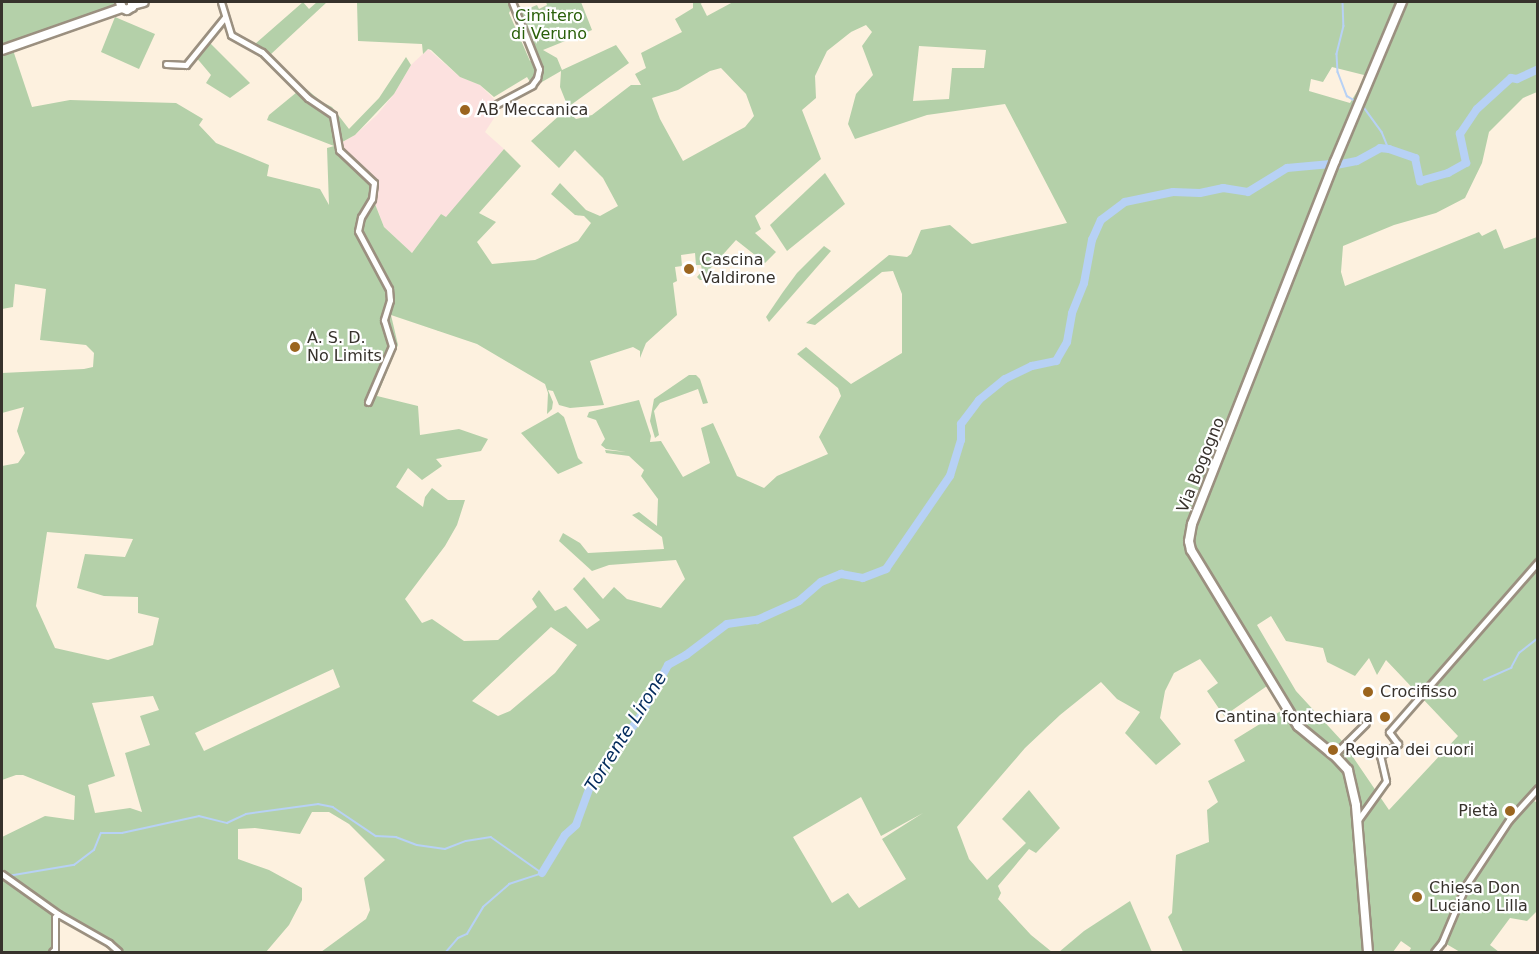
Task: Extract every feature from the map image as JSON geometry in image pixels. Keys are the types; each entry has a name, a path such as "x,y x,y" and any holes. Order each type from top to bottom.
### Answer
{"main road":[{"path":"2,50 121,5 127,10 133,3 144,2"},
{"name":"Via Bogogno","path":"1368,952 1353,783 1348,770 1334,755 1298,726 1286,709 1191,550 1190,534 1335,161 1402,2"}],"street":[{"path":"221,2 234,38 262,52 308,98 333,115 339,150 374,183 372,199 361,217 358,231 384,278 390,300 384,320 392,346 368,402"},
{"path":"497,104 532,85 539,69 512,2"},
{"path":"166,64 178,67 186,65 225,17"},
{"path":"1357,821 1386,781 1380,756 1398,744 1389,733 1538,562"},
{"path":"1334,755 1366,723"},
{"path":"1434,952 1442,942 1466,885 1509,820 1538,788"},
{"path":"3,876 58,914 109,942 119,952"},
{"path":"52,952 55,917 58,914"}],"shaded area":[{"path":"428,49 460,77 480,85 495,100 500,109 485,132 504,149 446,218 441,214 412,253 384,227 375,203 376,180 345,152 341,143 355,135 377,115 394,94 411,65"}],"green space":[{"path":"2,2 118,2 111,8 2,47"},
{"path":"303,2 309,9 317,2 327,2 270,55 255,44"},
{"path":"357,2 510,2 512,7 509,13 530,61 534,60 536,73 530,82 527,77 494,97 480,85 460,77 431,50 428,49 423,54 422,44 358,41"},
{"name":"Cimitero di Veruno","path":"546,2 581,2 592,30 543,50 557,58 562,70 616,45 629,63 568,107 560,87 561,71 535,86 541,78 541,67 517,7 520,6 522,11 537,5 539,9 547,5"},
{"path":"693,2 700,2 707,16 733,2 1397,2 1368,76 1332,67 1323,82 1311,79 1309,91 1350,103 1361,85 1374,82 1404,2 1537,2 1537,92 1523,98 1489,132 1482,163 1465,198 1436,213 1394,225 1343,246 1341,272 1345,286 1479,232 1482,236 1496,229 1504,249 1537,237 1537,786 1509,819 1465,884 1440,942 1432,952 1409,952 1411,948 1401,941 1393,952 1370,952 1354,781 1303,727 1228,615 1267,686 1224,716 1207,691 1218,683 1200,659 1174,673 1165,691 1160,718 1181,744 1156,765 1125,733 1140,712 1117,699 1101,682 1060,715 1025,748 957,827 969,859 987,880 1026,843 1002,819 1029,790 1060,828 1036,853 1029,849 998,886 1001,893 998,899 1031,935 1052,952 321,952 366,919 370,910 364,878 385,860 349,824 329,812 312,812 300,834 255,828 238,829 238,859 269,870 302,888 302,900 289,925 266,952 122,952 2,872 2,837 45,816 74,820 75,796 23,775 2,780 2,466 18,463 25,453 17,431 24,407 2,413 2,373 84,369 93,367 94,353 86,345 40,340 46,289 15,284 13,307 2,309 2,54 13,50 32,107 70,100 176,103 203,119 199,125 216,143 269,165 267,176 320,189 329,205 327,148 334,146 267,120 269,115 297,92 283,77 288,74 322,102 332,107 349,129 379,98 406,57 411,65 394,94 355,135 335,146 377,186 375,204 384,227 412,253 441,214 446,217 504,149 521,166 479,213 496,222 477,242 492,264 535,260 578,241 591,223 584,216 575,215 551,194 560,183 586,210 600,216 618,206 603,178 575,150 559,168 531,141 561,114 571,114 576,119 592,115 631,85 641,85 635,74 646,68 641,53 682,32 675,19 693,8","holes":["866,25 872,32 862,46 873,75 856,94 848,124 855,139 927,115 1005,104 1067,223 972,244 950,225 921,230 911,254 907,257 889,255 806,323 815,325 882,272 893,271 902,294 902,353 851,384 806,347 797,354 838,388 841,396 819,437 828,454 777,476 764,488 737,476 713,423 701,428 710,463 683,477 661,441 650,442 651,436 639,400 589,412 587,417 596,420 605,439 601,445 606,449 626,452 605,450 606,453 629,456 644,470 641,476 658,499 657,526 639,512 632,515 662,537 664,549 588,553 580,543 563,533 559,541 592,571 609,565 676,560 685,579 661,608 627,599 614,587 603,599 584,577 573,589 600,620 587,629 566,606 555,611 539,590 532,599 537,607 498,640 464,641 432,619 422,623 405,599 445,546 457,525 465,500 448,500 432,488 425,497 423,507 396,487 408,468 422,480 442,466 436,459 481,451 488,439 459,429 420,435 418,406 377,396 398,345 391,315 477,344 545,384 548,393 547,414 552,409 553,402 548,390 553,391 559,405 570,408 604,405 590,361 633,347 640,351 640,358 646,343 677,315 673,283 677,281 675,267 682,266 681,255 695,253 696,265 701,265 702,271 697,277 705,280 709,270 736,240 765,263 776,252 755,233 761,229 755,216 821,159 802,110 816,98 815,76 827,51 851,32","919,46 986,50 984,68 952,68 949,99 913,101","721,68 746,94 754,116 745,127 683,161 660,119 652,98 678,90 710,71","47,532 133,539 125,557 85,554 77,588 104,596 138,597 138,613 159,618 153,645 108,660 55,648 36,606","1271,616 1286,641 1323,648 1327,662 1355,676 1369,658 1377,675 1386,660 1458,736 1389,810 1342,741 1296,691 1257,625","551,627 577,645 555,673 510,711 498,716 472,701","333,669 340,687 204,751 195,733","153,696 159,710 140,716 150,745 125,753 142,812 130,808 95,813 88,785 115,776 92,703","861,797 881,836 923,813 882,839 906,879 859,908 848,893 832,903 793,837"]},
{"path":"115,17 155,34 139,69 101,52"},
{"path":"208,41 250,83 230,98 206,83 211,75 195,56"},
{"path":"825,173 845,204 787,251 770,225"},
{"path":"824,246 831,251 769,322 766,317 783,292 797,273"},
{"path":"689,375 696,375 700,379 708,403 703,404 698,389 660,403 654,411 659,435 655,438 650,421 654,399"},
{"path":"558,412 564,417 578,458 583,463 558,474 521,433"},
{"path":"1284,709 1295,728 1343,767 1351,784 1365,952 1183,952 1168,917 1172,913 1176,855 1209,842 1207,810 1218,802 1208,781 1245,761 1234,740"},
{"path":"1530,799 1538,803 1537,911 1527,921 1510,918 1490,945 1499,952 1460,952 1443,942 1465,889 1510,822"},
{"path":"2,876 56,913 53,948 50,952 2,952"},
{"path":"1130,901 1152,952 1059,952 1084,931"}],"waterway":[{"path":"1343,2 1344,26 1337,54 1338,72 1347,96 1357,102"},
{"name":"Torrente Lirone","path":"1336,165 1357,161 1380,148 1415,158 1420,181 1448,173 1466,163 1460,134 1477,109 1511,78 1517,79 1538,69"},
{"path":"1363,106 1382,132 1389,149"},
{"name":"Torrente Lirone","path":"542,873 565,835 576,825 592,781 640,717 668,665 686,655 727,624 757,620 799,601 821,582 841,574 863,578 886,569 950,476 961,440 961,424 979,400 1005,379 1032,366 1056,361 1067,342 1072,313 1084,283 1092,240 1101,220 1125,202 1173,192 1200,193 1223,188 1248,192 1287,168 1331,164"},
{"path":"1484,680 1511,668 1519,653 1538,638"},
{"name":"Torrente Lirone","path":"8,876 74,865 94,850 101,833 122,833 199,816 227,823 246,814 318,804 333,807 376,836 396,837 417,845 445,849 466,841 491,837 542,873"},
{"path":"446,952 458,938 467,934 483,907 509,884 540,874"}],"place":[{"name":"AB Meccanica","path":"465,110"},
{"name":"Cascina Valdirone","path":"689,269"},
{"name":"A. S. D. No Limits","path":"295,347"},
{"name":"Crocifisso","path":"1368,692"},
{"name":"Cantina fontechiara","path":"1385,717"},
{"name":"Regina dei cuori","path":"1333,750"},
{"name":"Pietà","path":"1510,811"},
{"name":"Chiesa Don Luciano Lilla","path":"1417,897"}]}
